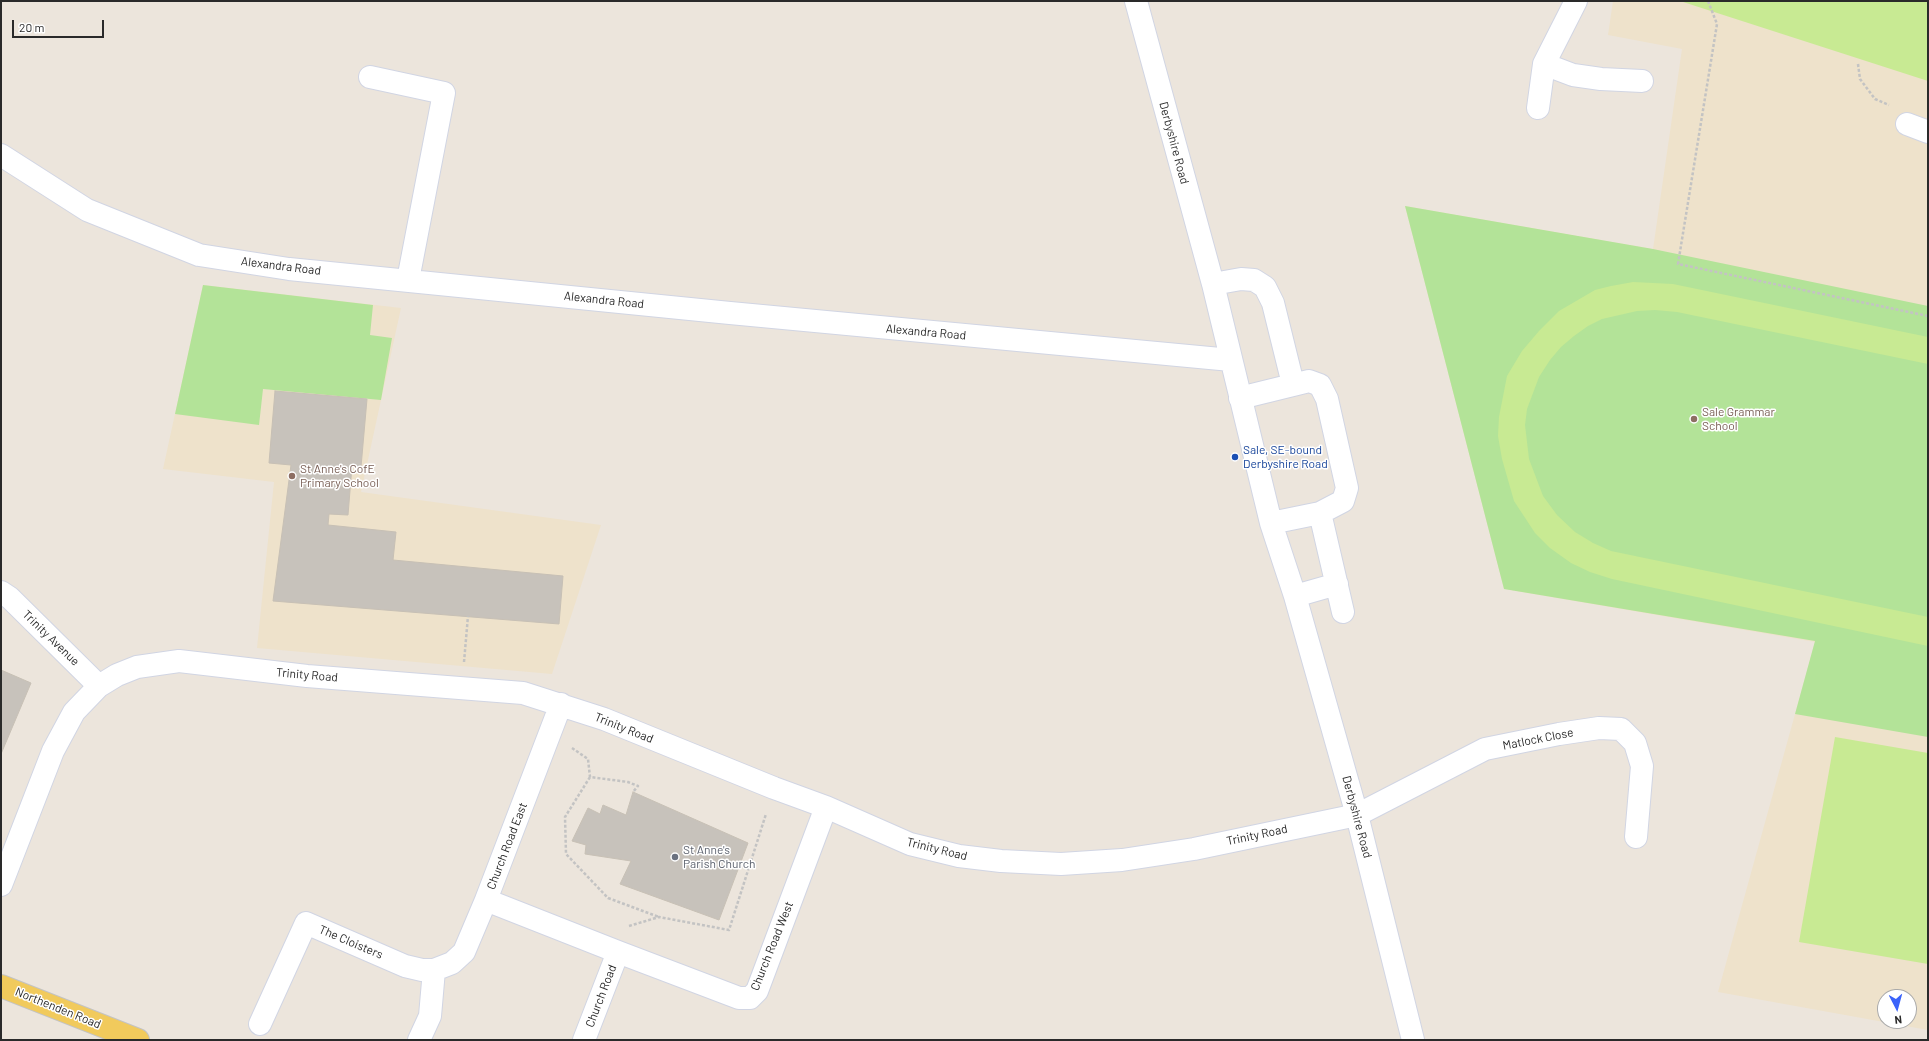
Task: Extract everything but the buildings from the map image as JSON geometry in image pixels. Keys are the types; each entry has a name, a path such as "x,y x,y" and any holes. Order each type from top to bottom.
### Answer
{"main road":[{"name":"Northenden Road","path":"1,986 138,1040"}],"street":[{"name":"Derbyshire Road","path":"1136,1 1212,284 1271,523 1295,596 1357,815 1413,1040"},
{"path":"1538,108 1544,64 1576,1"},
{"path":"1544,64 1573,75 1600,79 1642,81"},
{"path":"370,76 444,93 408,280"},
{"path":"1907,124 1928,132"},
{"name":"Alexandra Road","path":"1,155 87,210 199,254 289,269 730,314 1231,360"},
{"path":"1212,284 1241,279 1254,280 1265,287 1273,303 1293,384"},
{"path":"1240,398 1309,381 1320,385 1327,399 1347,488 1343,501 1320,513 1271,523"},
{"path":"1320,513 1343,612"},
{"path":"1295,596 1337,584"},
{"name":"Trinity Avenue","path":"1,592 10,598 99,686"},
{"name":"Trinity Road","path":"1,885 53,751 74,712 99,686 137,667 179,661 308,676 523,693 604,719 774,788 826,807 917,846 959,856 1001,861 1061,864 1122,860 1194,849 1357,815"},
{"name":"Church Road East","path":"561,704 486,900 618,952"},
{"name":"Matlock Close","path":"1357,815 1485,749 1559,734 1599,728 1621,729 1635,743 1642,766 1636,837"},
{"name":"Church Road West","path":"618,952 739,998 750,998 757,991 826,807"},
{"name":"The Cloisters","path":"260,1024 306,923 405,966 422,970 434,970 452,963 464,952 486,900"},
{"name":"Church Road","path":"584,1040 618,952"},
{"path":"419,1040 430,1016 434,970"}],"path":[{"path":"1708,1 1717,24 1678,264 1928,316"},
{"path":"1858,64 1860,79 1875,99 1897,109 1907,124"},
{"path":"461,688 468,616"},
{"path":"549,736 571,747 588,759 590,778 565,818 566,854 608,898 659,917 729,930 774,788"},
{"path":"590,778 628,782 638,786 633,792"},
{"path":"618,952 628,927 659,917"}],"shaded area":[{"name":"Sale Grammar School","path":"1613,1 1928,1 1928,1030 1917,1028 1917,989 1877,989 1877,1021 1718,992 1815,642 1504,589 1405,206 1653,249 1682,49 1608,35"},
{"name":"St Anne's CofE Primary School","path":"203,285 401,308 361,492 601,525 552,674 257,648 274,482 163,469"}],"green space":[{"path":"1680,1 1928,1 1928,81"},
{"path":"1405,206 1653,249 1928,306 1928,737 1795,714 1815,641 1504,589"},
{"path":"1633,282 1673,284 1928,337 1928,364 1677,312 1655,310 1637,311 1602,319 1588,326 1574,336 1561,347 1550,360 1539,377 1527,409 1525,425 1529,459 1543,496 1557,515 1575,532 1593,543 1611,551 1928,617 1928,646 1612,579 1590,572 1571,563 1550,548 1535,533 1514,501 1502,459 1498,436 1499,417 1507,376 1522,351 1559,311 1595,290"},
{"path":"203,285 373,305 370,335 392,338 381,400 263,389 259,425 175,414"},
{"path":"1835,737 1928,753 1928,964 1799,942"}],"place":[{"name":"Sale Grammar School","path":"1694,419"},
{"name":"Sale, SE-bound Derbyshire Road","path":"1235,457"},
{"name":"St Anne's CofE Primary School","path":"292,476"},
{"name":"St Anne's Parish Church","path":"675,857"}]}
